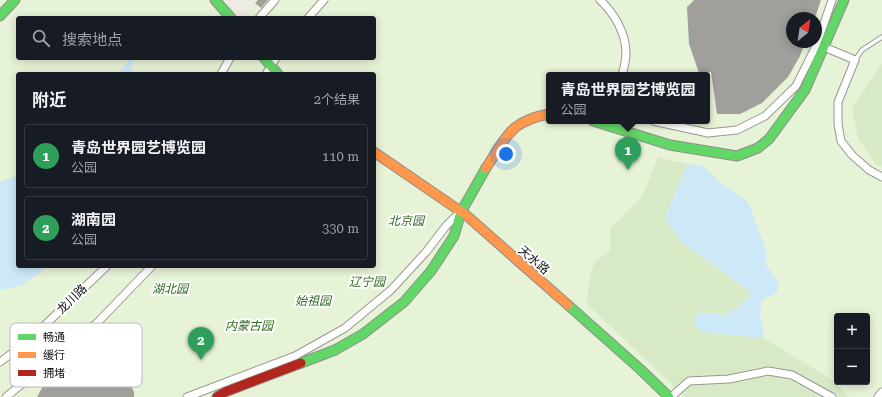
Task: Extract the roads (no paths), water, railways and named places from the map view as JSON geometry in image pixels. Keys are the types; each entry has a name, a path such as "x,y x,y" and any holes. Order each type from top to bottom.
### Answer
{"street":[{"path":"0,16 15,0"},
{"path":"215,0 229,16"},
{"path":"261,16 275,0"},
{"path":"310,16 324,0"},
{"path":"600,0 610,9 622,32 626,52 623,72"},
{"path":"667,124 708,133 737,130 765,116 796,86 817,44 832,0"},
{"path":"608,124 670,145 737,156 758,148 769,139 805,90 844,0"},
{"path":"824,48 855,60 838,102 838,124 841,141 852,155 869,170 882,177"},
{"path":"222,72 229,60"},
{"path":"267,72 270,60"},
{"path":"270,60 277,72"},
{"path":"217,397 225,392 335,350 364,334 404,302 431,271 454,236 461,212 498,148 516,127 538,116 546,115"},
{"name":"天水路","path":"376,153 461,212 670,397"},
{"path":"187,397 295,356 345,328 392,290 426,252 446,226 461,212"},
{"name":"龙川路","path":"48,323 105,268"},
{"path":"97,323 150,268"},
{"name":"龙川路","path":"0,362 10,355"},
{"path":"670,397 689,381 729,379 768,371 792,375 832,397"},
{"path":"6,397 18,387"},
{"path":"878,397 882,392"}],"lane":[{"path":"855,60 862,50 882,37"}],"water":[{"path":"128,60 134,60 130,72 120,72"},
{"path":"687,164 703,166 721,183 748,202 767,253 766,265 779,283 777,293 762,300 760,314 763,328 763,338 700,332 694,323 698,312 725,315 745,302 751,292 680,241 665,218"},
{"path":"16,176 16,268 46,268 23,285 0,290 0,182"}],"place":[{"name":"青岛世界园艺博览园","path":"628,170"},
{"name":"湖南园","path":"201,360"}],"park label":[{"name":"北京园","path":"406,221"},
{"name":"辽宁园","path":"367,282"},
{"name":"湖北园","path":"170,289"},
{"name":"始祖园","path":"313,301"},
{"name":"内蒙古园","path":"249,326"}]}
